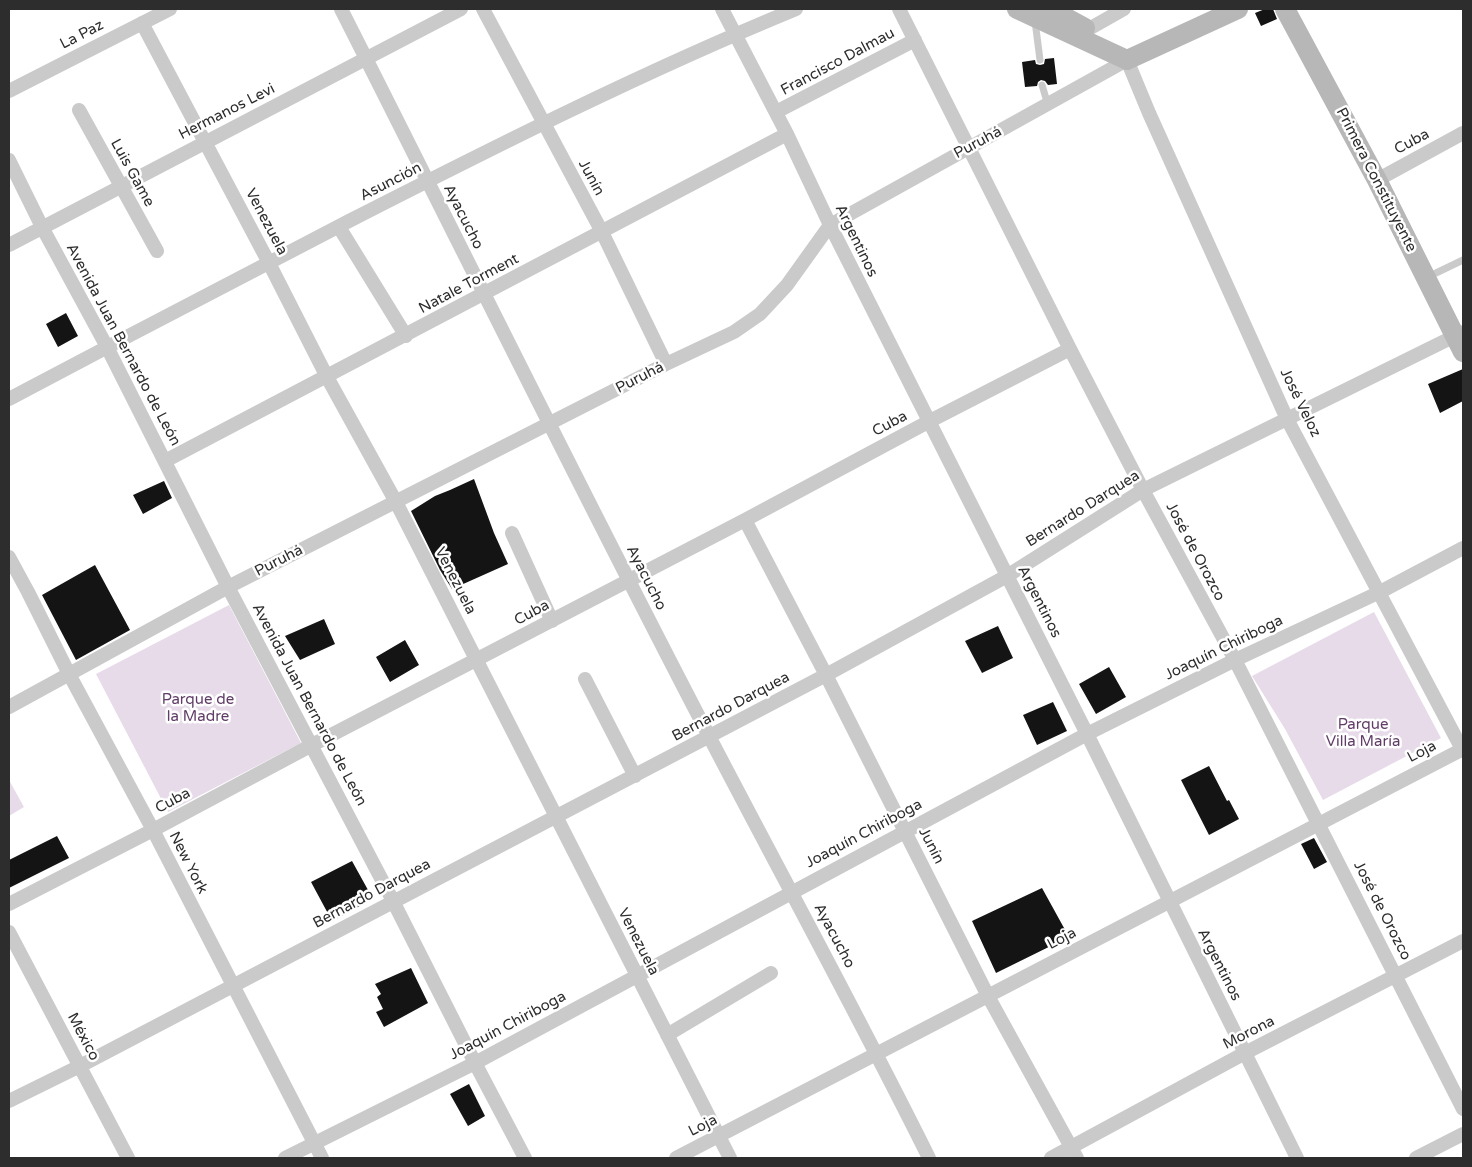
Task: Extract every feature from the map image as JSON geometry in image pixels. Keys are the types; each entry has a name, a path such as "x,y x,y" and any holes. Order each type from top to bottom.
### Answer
{"main road":[{"path":"1017,9 1043,14 1087,30 1116,44 1127,60"},
{"name":"Puruhá","path":"1127,60 1238,9"},
{"name":"Primera Constituyente","path":"1285,9 1460,340"},
{"path":"1043,14 1127,60"}],"street":[{"name":"La Paz","path":"9,91 170,9"},
{"name":"Ayacucho","path":"341,9 549,424 710,737 878,1054 929,1158"},
{"name":"Hermanos Levi","path":"9,244 461,9"},
{"name":"Junín","path":"483,9 602,232 666,364"},
{"name":"Argentinos","path":"722,9 776,112 928,422 1087,734 1297,1158"},
{"name":"Asunción","path":"9,399 269,263 544,123 734,34 796,9"},
{"name":"José de Orozco","path":"899,9 1070,349 1143,490 1235,660 1463,1109"},
{"path":"1087,30 1124,9"},
{"name":"Venezuela","path":"142,23 327,377 396,502 730,1158"},
{"name":"Francisco Dalmau","path":"776,112 915,40"},
{"name":"Puruhá","path":"9,707 228,587 666,364 734,332 760,314 787,285 830,224 1127,60"},
{"name":"José Veloz","path":"1127,60 1149,113 1288,419 1463,750"},
{"name":"Luis Game","path":"79,110 157,251"},
{"name":"Cuba","path":"1377,180 1463,133"},
{"name":"Natale Torment","path":"165,461 406,336 787,134"},
{"name":"Avenida Juan Bernardo de León","path":"9,160 42,227 107,347 228,587 312,745 525,1158"},
{"path":"339,227 406,336"},
{"name":"Bernardo Darquea","path":"9,1101 80,1066 826,675 1007,576 1143,490 1288,419 1460,340"},
{"name":"Cuba","path":"9,904 1070,349"},
{"name":"Junín","path":"745,520 826,675 988,996 1074,1153"},
{"path":"512,533 552,621"},
{"name":"Joaquín Chiriboga","path":"285,1158 475,1063 1087,734 1235,660 1380,592 1463,548"},
{"name":"New York","path":"9,557 69,674 153,830 322,1158"},
{"path":"585,680 635,776"},
{"name":"Loja","path":"676,1158 1463,750"},
{"name":"México","path":"9,932 128,1158"},
{"name":"Morona","path":"1051,1158 1074,1153 1245,1053 1463,941"},
{"path":"667,1035 771,973"},
{"path":"1416,1158 1463,1134"}],"lane":[{"path":"1040,60 1043,14"},
{"path":"1042,85 1048,105"},
{"path":"1436,273 1463,260"}],"green space":[{"name":"Parque de la Madre","path":"229,605 301,743 168,812 96,674"},
{"name":"Parque Villa María","path":"1374,612 1441,738 1323,800 1285,729 1252,676"},
{"path":"9,780 24,807 9,816"}],"building":[{"path":"1265,9 1273,9 1277,19 1261,26 1255,13"},
{"path":"1054,58 1057,84 1048,85 1045,81 1041,80 1037,86 1025,87 1022,62 1035,60 1036,64 1040,65 1044,64 1045,59"},
{"path":"66,313 78,336 58,347 46,324"},
{"path":"1463,369 1463,401 1440,413 1428,384"},
{"path":"474,479 508,564 452,589 440,570 411,511 435,496"},
{"path":"164,481 172,498 143,514 133,495"},
{"path":"95,565 130,630 76,660 42,595"},
{"path":"324,619 335,644 300,660 285,636"},
{"path":"998,626 1013,658 982,673 965,641"},
{"path":"405,640 419,665 390,682 376,657"},
{"path":"1109,667 1126,697 1096,714 1079,684"},
{"path":"1053,702 1067,731 1037,745 1023,715"},
{"path":"1209,766 1227,801 1229,800 1239,819 1209,835 1181,780"},
{"path":"57,836 69,858 9,888 9,860"},
{"path":"1314,838 1327,862 1314,869 1301,844"},
{"path":"352,861 373,899 332,921 311,882"},
{"path":"1042,888 1069,937 996,973 972,921"},
{"path":"411,968 428,1003 384,1027 376,1012 383,1009 377,997 381,994 375,984"},
{"path":"469,1084 485,1116 468,1126 450,1094"}]}
